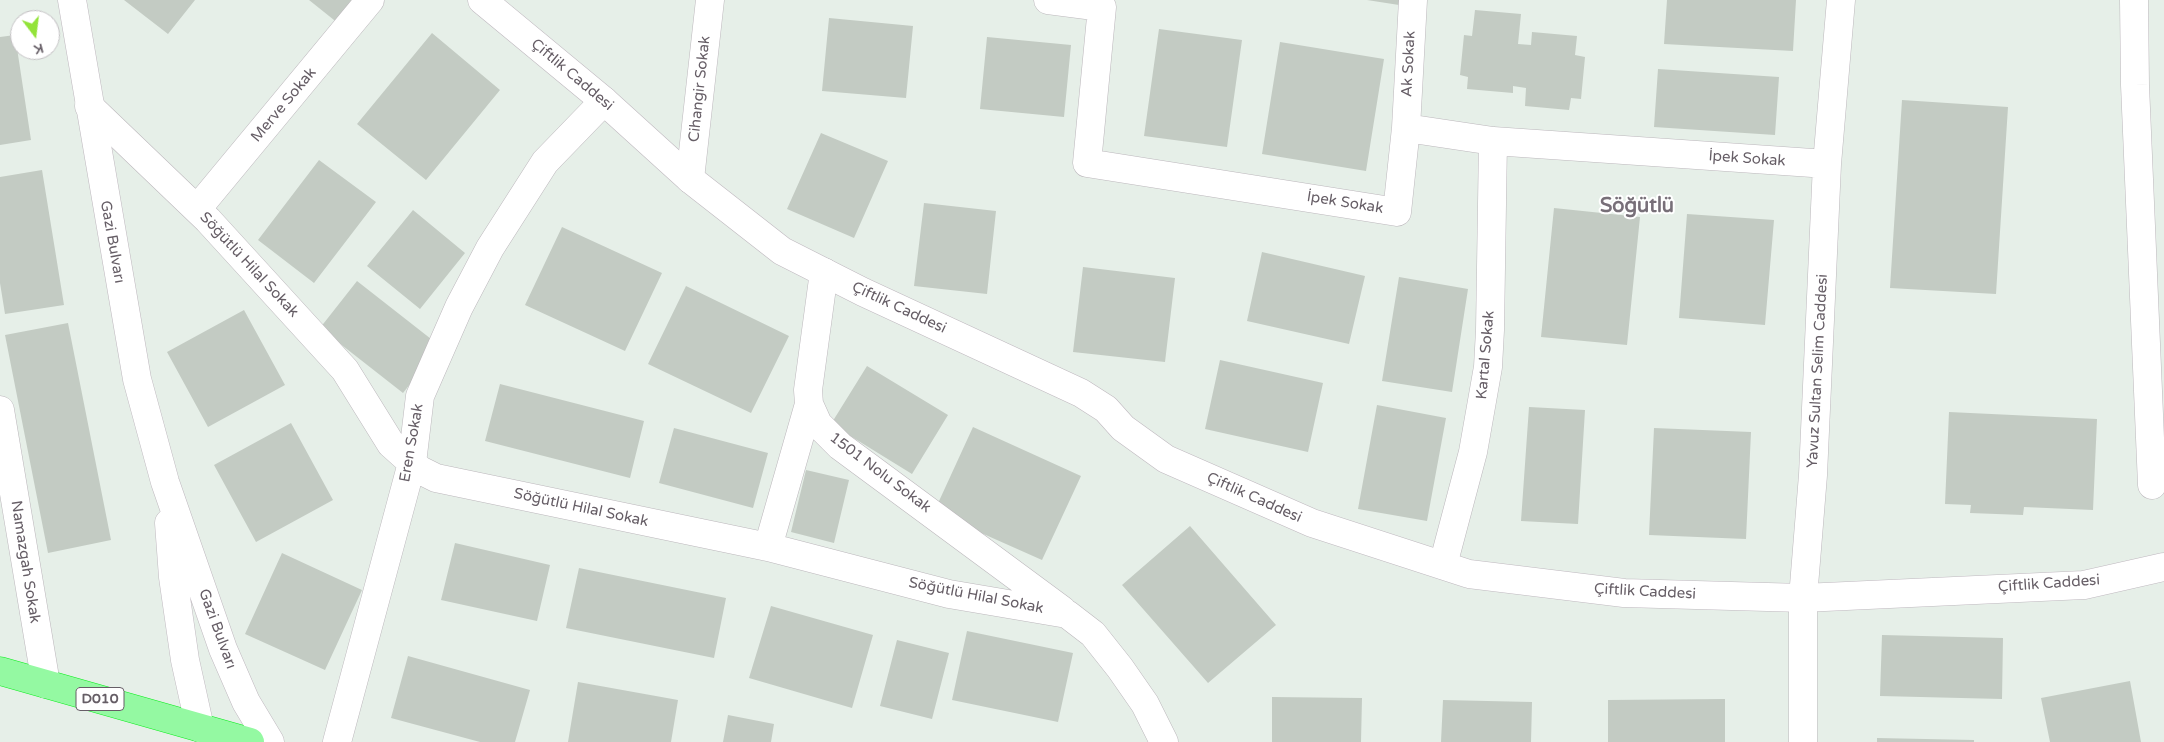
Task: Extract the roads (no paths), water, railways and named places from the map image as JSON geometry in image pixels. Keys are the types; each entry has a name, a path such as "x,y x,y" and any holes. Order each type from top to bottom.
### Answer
{"highway":[{"name":"D010","path":"0,670 250,742"}],"street":[{"name":"Gazi Bulvarı","path":"72,0 136,379 165,482 223,650 246,702 270,742"},
{"name":"Merve Sokak","path":"197,209 370,0"},
{"name":"Çiftlik Caddesi","path":"482,0 604,101 690,178 782,251 1081,393 1106,409 1123,428 1166,459 1312,523 1469,574 1624,593 1802,598 2084,585 2164,567"},
{"name":"Cihangir Sokak","path":"690,178 710,0"},
{"name":"İpek Sokak","path":"1048,0 1102,8 1087,163 1397,212 1406,128 1493,141 1827,164"},
{"name":"Ak Sokak","path":"1406,128 1413,0"},
{"name":"Yavuz Sultan Selim Caddesi","path":"1803,742 1802,598 1813,475 1827,164 1841,0"},
{"path":"2134,0 2135,85 2152,485"},
{"name":"Eren Sokak","path":"337,742 412,463 420,396 459,307 486,256 545,162 604,101"},
{"name":"Söğütlü Hilal Sokak","path":"89,106 197,209 345,370 391,444 412,463 436,478 768,547 950,594 1067,614 1093,634 1120,668 1145,704 1164,742"},
{"name":"Kartal Sokak","path":"1442,565 1473,452 1488,367 1493,141"},
{"name":"1501 Nolu Sokak","path":"824,272 808,390 809,404 818,424 840,446 1067,614"},
{"path":"768,547 809,404"},
{"name":"Namazgah Sokak","path":"0,410 46,684"},
{"name":"Gazi Bulvarı","path":"165,482 173,576 185,660 200,728"}],"district":[{"name":"Söğütlü","path":"1637,207"}]}
